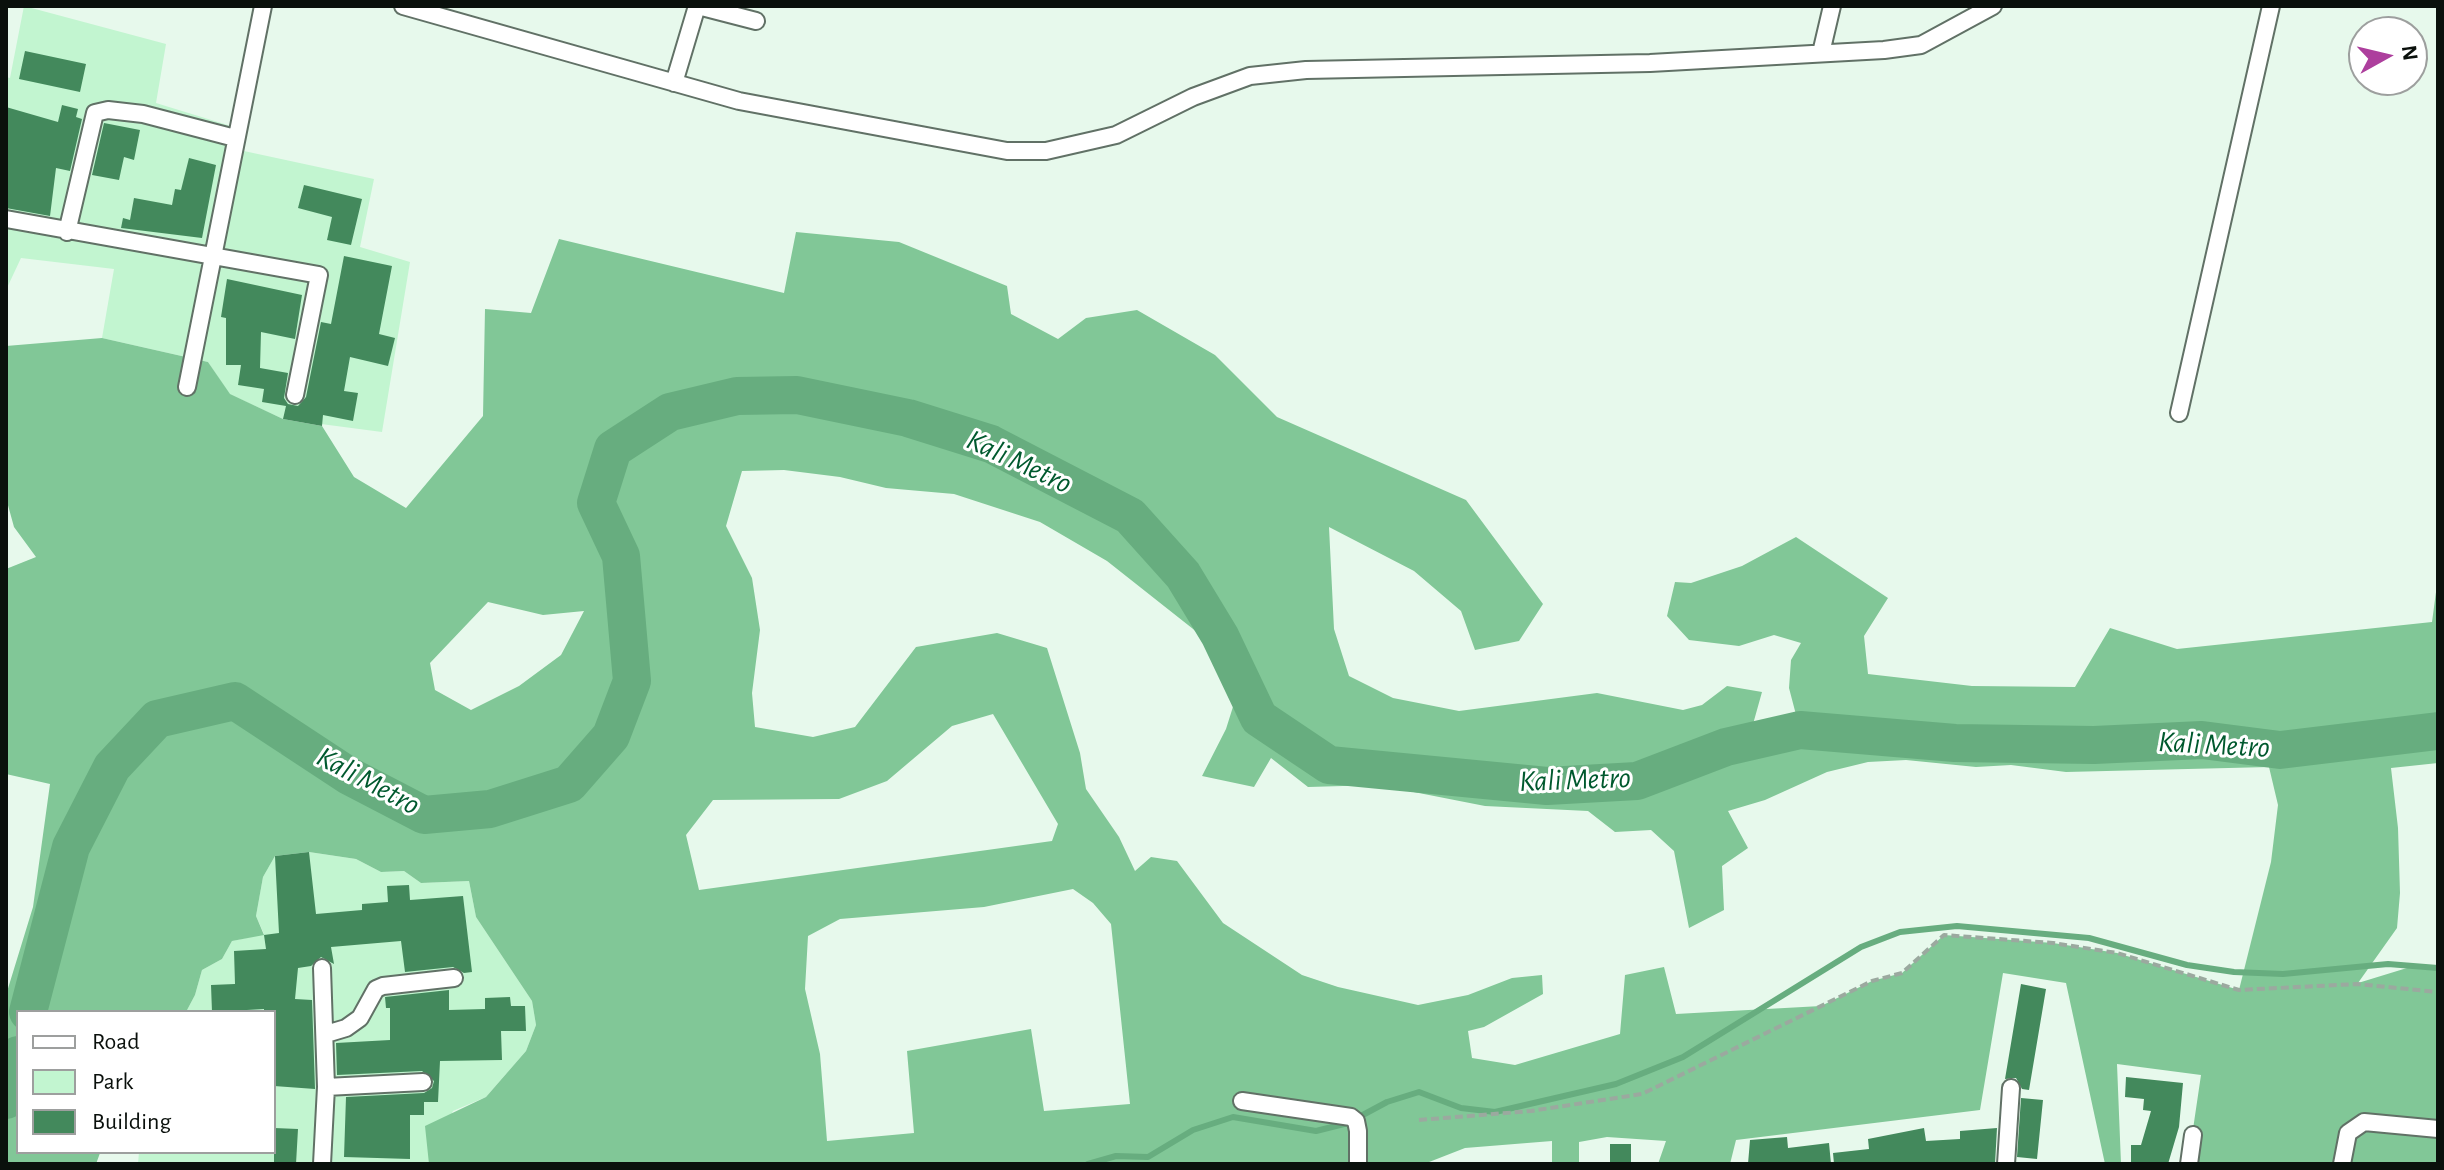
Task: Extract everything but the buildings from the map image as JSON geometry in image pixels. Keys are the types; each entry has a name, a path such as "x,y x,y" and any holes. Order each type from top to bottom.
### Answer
{"street":[{"path":"187,387 263,6"},
{"path":"403,6 739,101 1007,151 1046,151 1116,135 1222,84 1281,71 1650,63 1921,45 1993,6"},
{"path":"674,83 698,6 756,21"},
{"path":"1821,53 1832,6"},
{"path":"2179,413 2271,6"},
{"path":"67,232 95,113 108,110 143,114 235,138"},
{"path":"6,219 319,275 295,395"},
{"path":"322,968 326,1034 322,1164"},
{"path":"326,1034 346,1028 360,1018 376,989 454,978"},
{"path":"326,1087 423,1082"},
{"path":"2006,1164 2011,1088"},
{"path":"1242,1101 1351,1117 1356,1121 1358,1131 1358,1164"},
{"path":"2342,1164 2348,1133 2364,1122 2438,1129"},
{"path":"2189,1164 2193,1135"}],"path":[{"path":"1419,1120 1531,1111 1642,1094 1872,981 1902,973 1944,935 2053,943 2117,953 2239,990 2357,984 2438,992"}],"green space":[{"path":"24,6 166,44 156,103 234,127 230,148 374,179 360,247 410,262 382,432 283,419 229,394 208,362 102,338 114,269 21,258 6,290 6,77 10,78"},
{"path":"796,232 899,242 1007,286 1011,314 1058,339 1086,318 1137,310 1215,355 1277,417 1466,500 1543,604 1519,641 1475,650 1461,611 1414,571 1329,527 1334,629 1349,676 1393,698 1459,711 1597,693 1683,710 1702,705 1727,686 1762,692 1748,742 1800,730 1789,688 1791,660 1801,643 1774,635 1739,646 1689,640 1667,616 1675,582 1691,583 1742,566 1796,537 1888,598 1864,636 1868,674 1972,686 2075,687 2110,628 2177,649 2432,622 2438,577 2438,763 2391,768 2398,828 2400,893 2397,928 2358,983 2420,964 2438,968 2438,1164 2188,1163 2201,1075 2117,1064 2121,1164 2105,1164 2066,983 2003,973 1980,1110 1736,1140 1730,1164 1658,1164 1666,1141 1607,1137 1579,1142 1579,1164 1552,1164 1552,1141 1465,1148 1424,1164 429,1164 425,1126 486,1097 526,1051 536,1025 532,1001 476,917 469,881 421,883 404,871 381,872 356,859 309,852 275,856 263,877 256,916 264,935 232,941 222,959 202,970 187,1010 16,1010 16,1154 100,1154 96,1164 6,1164 6,995 33,907 50,784 6,774 6,569 36,557 14,527 6,498 6,346 102,338 208,362 230,394 283,419 322,426 354,477 406,508 483,416 485,309 531,313 559,239 784,293","holes":["784,470 840,477 886,488 954,494 1040,522 1107,561 1226,655 1237,694 1226,729 1202,776 1254,787 1271,758 1308,787 1378,785 1485,806 1588,811 1615,832 1651,830 1674,851 1689,928 1724,910 1722,866 1748,848 1728,811 1765,800 1827,772 1868,762 1906,760 1976,767 2011,765 2066,772 2269,767 2278,805 2271,862 2239,990 2117,953 2053,943 1944,935 1902,973 1872,981 1821,1006 1676,1014 1664,967 1625,975 1620,1034 1515,1065 1472,1058 1468,1031 1484,1027 1543,994 1542,975 1512,978 1468,995 1418,1005 1338,987 1302,975 1223,923 1177,861 1151,857 1135,871 1119,837 1086,789 1080,753 1047,648 997,633 916,647 855,727 813,737 755,727 752,693 760,630 752,578 726,526 742,471","488,602 543,615 584,611 561,655 519,686 471,710 435,690 430,663","993,714 1058,824 1052,841 699,890 686,835 713,800 839,799 887,781 952,726","1073,889 1093,903 1111,924 1130,1104 1044,1111 1031,1029 907,1051 914,1133 827,1141 820,1054 805,989 808,936 840,919 984,907"]},
{"path":"309,852 356,859 381,872 404,871 421,883 469,881 476,917 532,1001 536,1025 526,1051 486,1097 453,1111 429,1164 138,1164 139,1154 276,1154 276,1010 187,1010 202,970 222,959 232,941 264,934 256,916 263,877 275,856"}],"waterway":[{"name":"Kali Metro","path":"29,1010 71,847 112,767 157,719 235,701 349,776 424,815 490,809 569,784 611,736 632,681 621,556 596,503 613,449 670,412 737,396 797,395 908,418 991,444 1130,516 1183,575 1220,636 1259,718 1329,765 1547,786 1637,781 1726,747 1800,730 1955,743 2094,745 2202,740 2280,750 2438,731"},
{"path":"1359,1117 1387,1102 1419,1092 1461,1108 1495,1112 1616,1084 1683,1057 1861,947 1900,932 1957,926 2089,938 2187,965 2234,972 2283,974 2388,964 2438,968"},
{"name":"Kali Metro","path":"6,1100 16,1062"},
{"path":"1088,1164 1116,1156 1148,1157 1193,1130 1233,1117 1316,1131 1348,1123"}]}
